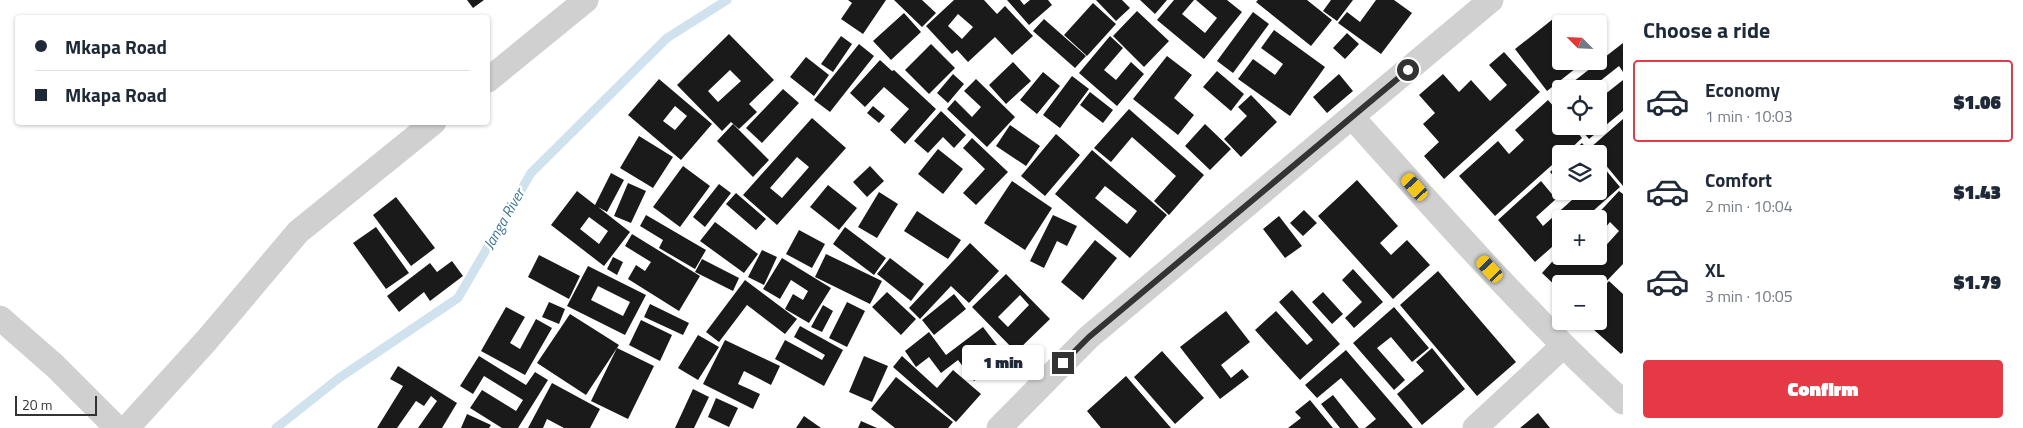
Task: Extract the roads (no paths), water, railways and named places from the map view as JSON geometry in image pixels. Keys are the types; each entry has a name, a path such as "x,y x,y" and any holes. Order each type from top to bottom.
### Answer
{"street":[{"path":"490,78 586,0"},
{"path":"999,428 1089,337 1491,0"},
{"path":"1352,117 1465,243 1563,346 1623,402"},
{"path":"127,428 206,341 298,232 430,125"},
{"path":"0,318 54,366 117,428"},
{"path":"1474,428 1563,346"}],"waterway":[{"name":"Janga River","path":"276,428 339,378 458,298 531,173 667,38 727,0"}]}
